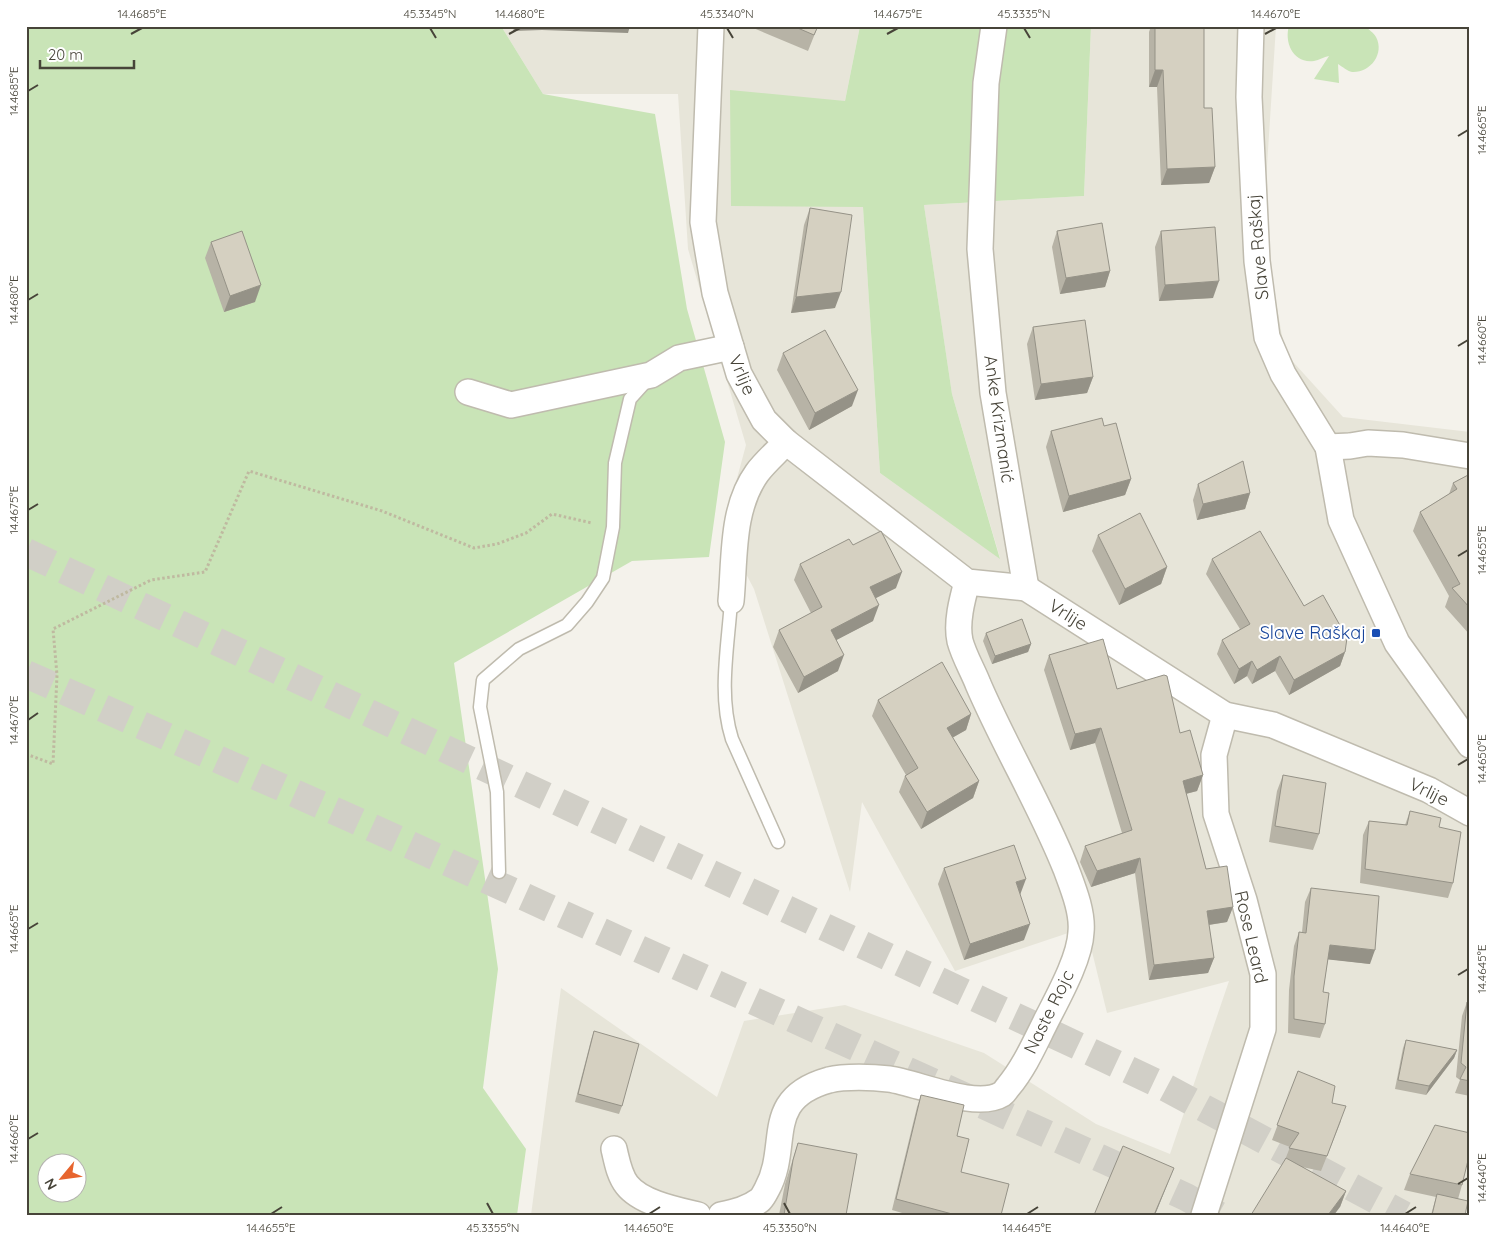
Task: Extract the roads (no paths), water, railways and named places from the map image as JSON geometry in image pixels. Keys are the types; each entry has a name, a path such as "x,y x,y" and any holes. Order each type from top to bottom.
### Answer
{"street":[{"name":"Vrlije","path":"711,26 703,222 715,293 730,347 739,374 764,420 786,442 967,582 1026,588 1225,715 1273,725 1429,790 1470,813"},
{"name":"Anke Krizmanić","path":"994,26 986,83 980,249 993,392 1026,588"},
{"name":"Slave Raškaj","path":"1251,26 1249,97 1257,261 1267,337 1283,374 1328,447 1341,520 1397,644 1470,745"},
{"path":"468,392 511,405 651,375 679,358 730,347"},
{"path":"731,601 738,515 746,492 758,472 786,442"},
{"path":"1328,447 1368,443 1403,445 1470,456"},
{"name":"Naste Rojc","path":"721,1215 744,1210 762,1199 772,1180 781,1125 790,1103 805,1090 830,1080 861,1078 888,1079 964,1098 982,1100 1002,1094 1020,1072 1054,1006 1076,955 1082,932 1079,912 1071,884 1055,843 990,712 960,640 960,608 967,582"},
{"name":"Rose Leard","path":"1204,1215 1263,1029 1263,974 1244,900 1216,814 1214,755 1225,715"},
{"path":"614,1148 626,1184 634,1193 670,1208 698,1215"}],"lane":[{"path":"499,872 497,792 480,707 483,680 519,649 567,625 587,602 603,578 613,527 616,463 630,399 651,375"},
{"path":"731,601 724,700 727,722 732,739 778,842"}],"tunnel":[{"path":"26,552 1159,1084 1404,1215"},
{"path":"26,674 355,820 1186,1197 1218,1215"}],"place":[{"name":"Slave Raškaj","path":"1376,633"}]}
